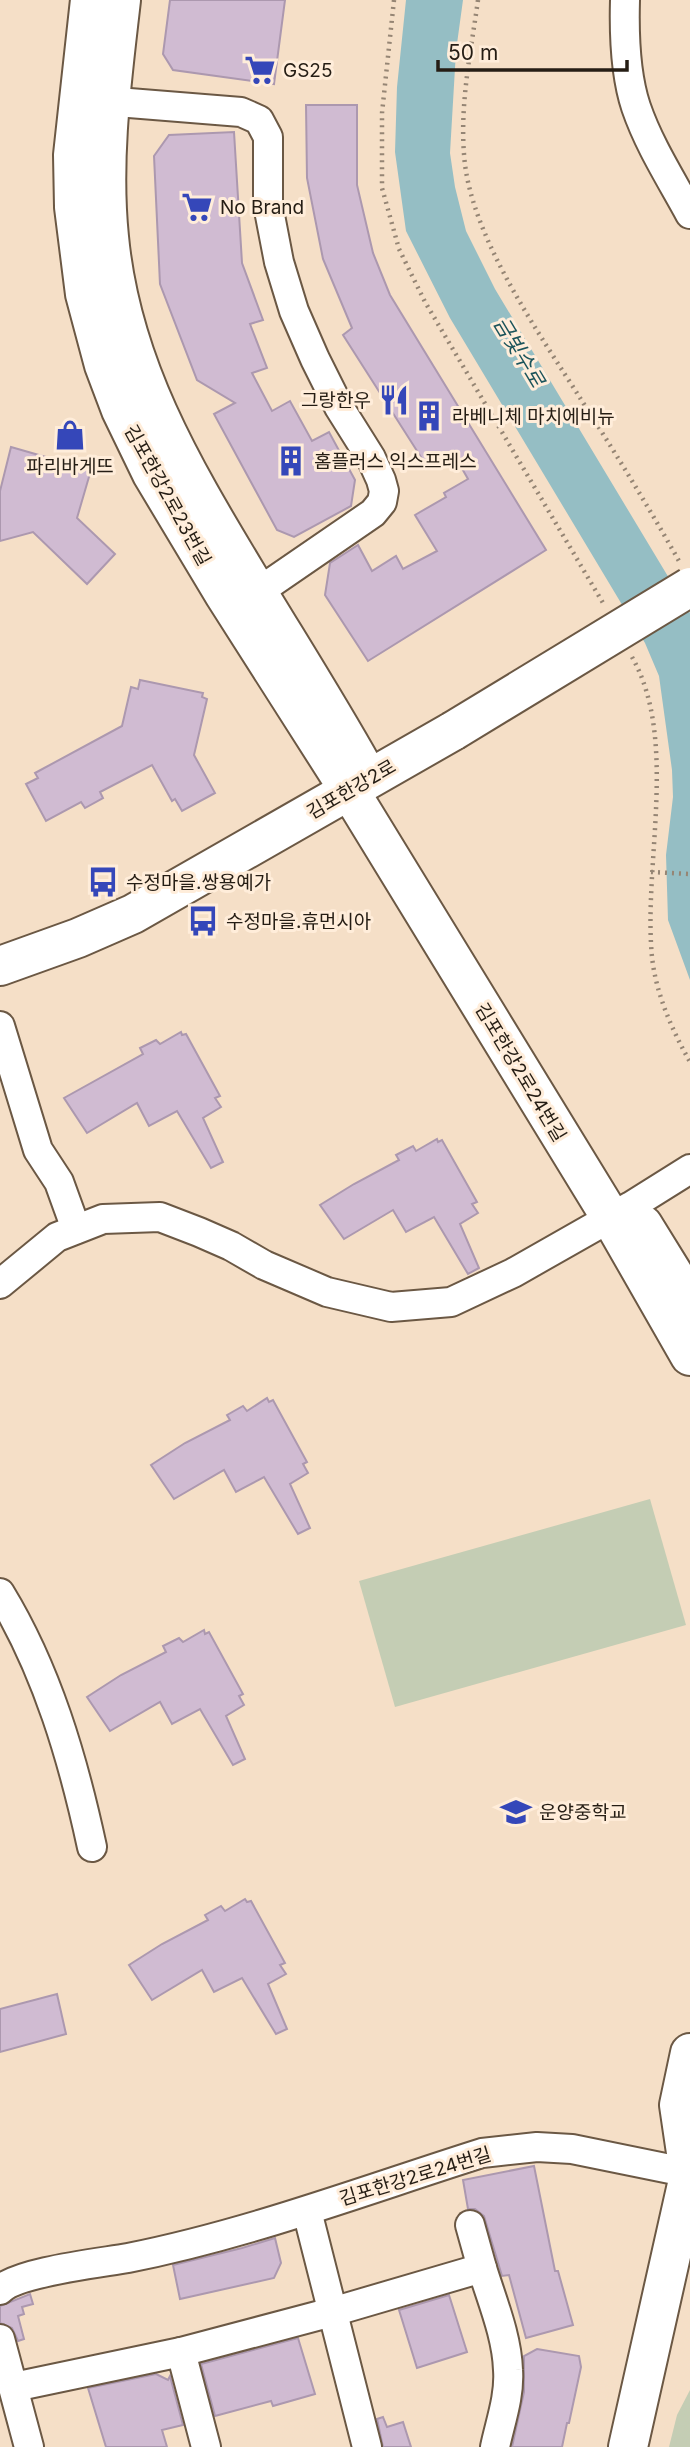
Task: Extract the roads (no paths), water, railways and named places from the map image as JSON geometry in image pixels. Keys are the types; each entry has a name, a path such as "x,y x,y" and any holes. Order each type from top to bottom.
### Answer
{"street":[{"name":"김포한강2로23번길","path":"90,0 94,100 105,155 114,279 140,371 155,410 185,469 327,705 359,785"},
{"name":"김포한강2로23번길","path":"121,0 94,100 73,155 78,250 93,328 121,410 152,474 245,628 359,785"},
{"path":"625,0 627,66 635,106 649,141 690,214"},
{"path":"94,100 241,112 259,120 268,137 268,205 279,262 295,311 315,359 339,407 371,458 382,480 384,491 382,502 373,513 258,592"},
{"name":"김포한강2로","path":"0,966 78,938 133,914 453,731 687,578"},
{"name":"김포한강2로24번길","path":"359,785 621,1212 690,1356"},
{"path":"0,1026 38,1150 59,1182 76,1230"},
{"path":"0,1284 57,1237 103,1219 160,1217 199,1231 264,1265 327,1292 391,1307 450,1302 513,1273 621,1212 690,1169"},
{"name":"김포한강2로24번길","path":"621,1212 690,1301"},
{"path":"0,1593 26,1638 43,1678 80,1792 92,1847"},
{"path":"628,2447 690,2173 679,2105 690,2053"},
{"name":"김포한강2로24번길","path":"0,2290 9,2282 19,2279 157,2252 307,2211 482,2153 537,2147 572,2149 690,2173"},
{"path":"307,2211 368,2447"},
{"path":"470,2225 498,2320 509,2370 508,2388 495,2447"},
{"path":"15,2388 181,2352 482,2268"},
{"path":"0,2339 29,2447"},
{"path":"181,2352 206,2447"}],"water":[{"name":"금빛수로","path":"406,0 463,0 456,51 450,153 466,231 495,289 690,613 690,980 668,920 666,855 673,797 672,770 659,676 645,643 450,318 406,231 395,152 397,87"}],"place":[{"name":"GS25","path":"260,70"},
{"name":"No Brand","path":"197,207"},
{"name":"그랑한우","path":"394,400"},
{"name":"라베니체 마치에비뉴","path":"429,416"},
{"name":"파리바게뜨","path":"70,435"},
{"name":"홈플러스 익스프레스","path":"291,461"},
{"name":"수정마을.쌍용예가","path":"103,882"},
{"name":"수정마을.휴먼시아","path":"203,921"},
{"name":"운양중학교","path":"516,1812"}]}
